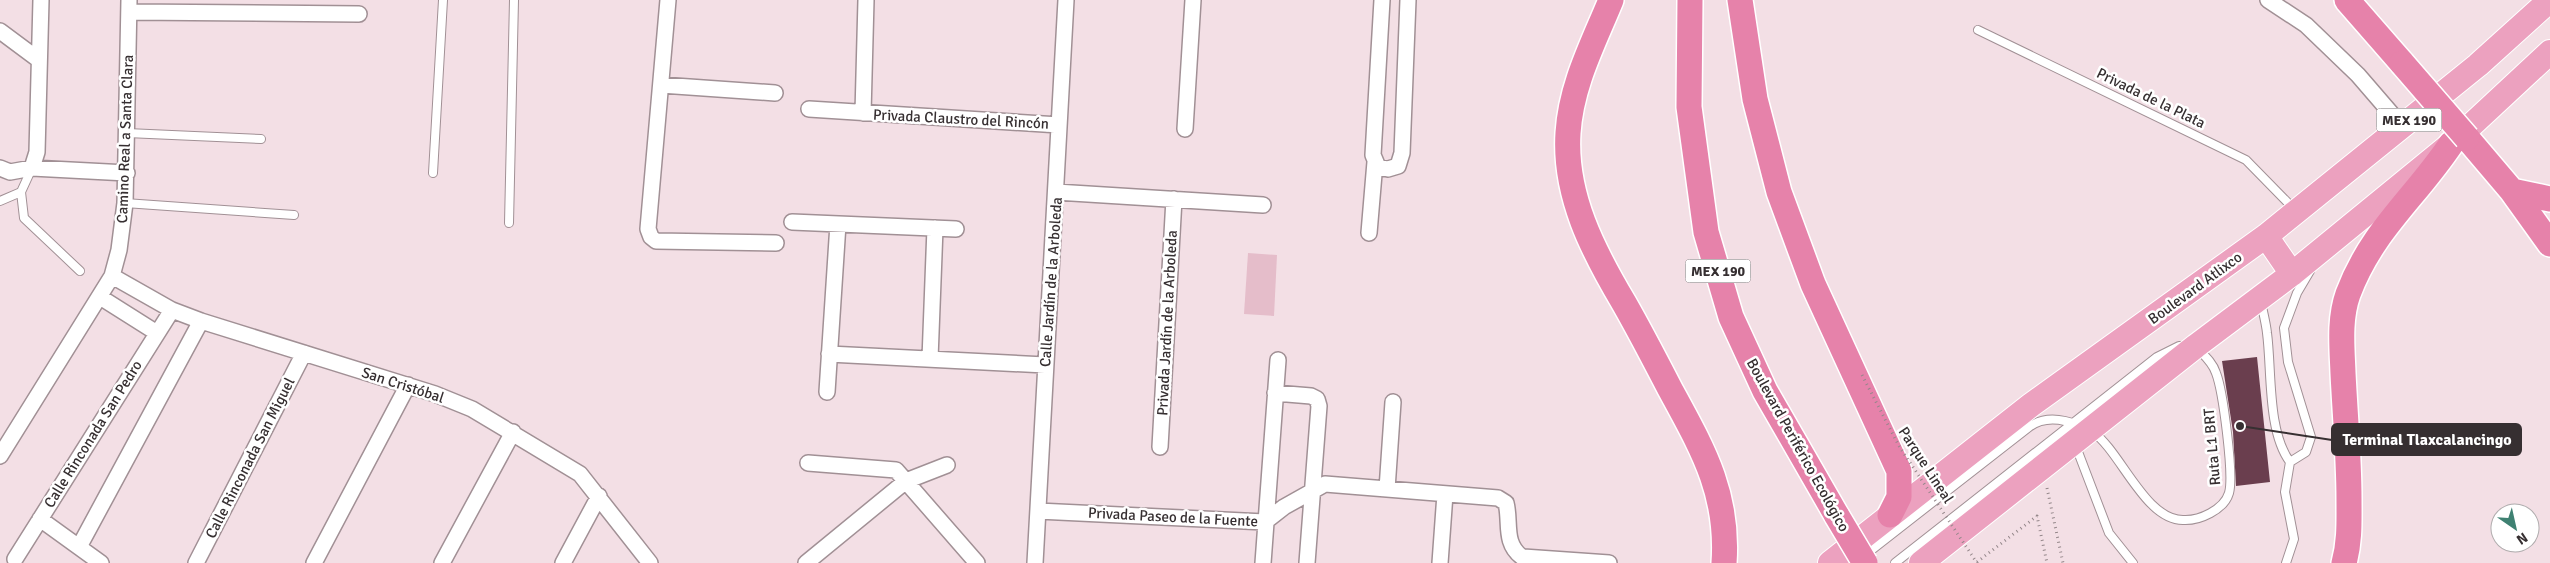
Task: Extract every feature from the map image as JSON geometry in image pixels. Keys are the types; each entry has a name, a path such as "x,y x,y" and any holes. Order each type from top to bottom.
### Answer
{"highway":[{"path":"1610,0 1581,70 1570,112 1568,155 1574,197 1597,255 1707,457 1723,510 1724,563"},
{"name":"Boulevard Periférico Ecológico","path":"1690,0 1689,107 1706,232 1731,317 1765,391 1865,563"},
{"path":"1689,107 1702,43 1706,0"},
{"path":"1740,0 1755,99 1779,192 1813,284 1899,471 1899,497 1890,515"},
{"path":"2347,0 2512,191 2550,244"},
{"path":"2344,563 2349,526 2349,476 2342,334 2348,295 2374,242 2391,218 2436,167 2451,144"},
{"path":"2512,191 2550,199"}],"main road":[{"name":"Boulevard Atlixco","path":"1830,563 2031,405 2266,236 2478,65 2550,0"},
{"name":"MEX 190","path":"1921,563 2036,473 2079,432 2323,249 2451,144 2550,52"},
{"path":"2266,236 2292,274"}],"street":[{"path":"32,168 37,152 41,0"},
{"path":"668,0 648,229 651,238 656,241 776,244"},
{"name":"Privada Claustro del Rincón","path":"863,113 866,0"},
{"name":"Calle Jardín de la Arboleda","path":"1035,563 1066,0"},
{"path":"1185,129 1193,0"},
{"path":"1369,233 1375,162 1373,155 1382,0"},
{"path":"1375,162 1378,166 1388,169 1398,166 1402,153 1408,0"},
{"path":"2268,0 2306,25 2358,76 2402,126"},
{"path":"129,6 360,14"},
{"name":"Camino Real a Santa Clara","path":"0,456 100,297 112,276 120,250 126,203 129,6"},
{"path":"0,31 39,60"},
{"path":"661,85 775,93"},
{"name":"Privada Claustro del Rincón","path":"809,109 1059,125"},
{"path":"0,168 10,172 32,168 127,173"},
{"path":"1056,192 1263,205"},
{"name":"Privada Jardín de la Arboleda","path":"1160,447 1174,199"},
{"path":"792,222 956,229"},
{"path":"827,392 838,224"},
{"path":"930,359 935,228"},
{"name":"San Cristóbal","path":"112,276 172,310 201,321 408,385 472,409 580,474 650,563"},
{"path":"100,297 158,332"},
{"name":"Calle Rinconada San Pedro","path":"15,559 172,310"},
{"path":"79,547 201,321"},
{"name":"Calle Rinconada San Miguel","path":"196,563 304,353"},
{"path":"829,354 1045,365"},
{"path":"1263,563 1278,360"},
{"path":"314,563 408,385"},
{"path":"1275,393 1311,396 1318,399 1307,563"},
{"path":"1387,489 1393,402"},
{"path":"442,563 513,432"},
{"path":"808,463 896,470 977,563"},
{"path":"806,563 906,481 947,465"},
{"name":"Privada Paseo de la Fuente","path":"1038,511 1265,522 1275,513 1325,484 1498,498 1506,503 1509,540 1515,552 1522,557 1609,563"},
{"path":"1440,563 1445,494"},
{"path":"563,563 599,496"},
{"path":"40,519 101,563"}],"lane":[{"path":"433,173 443,0"},
{"path":"508,224 514,0"},
{"name":"Privada de la Plata","path":"1978,30 2246,160 2296,212"},
{"path":"127,133 261,139"},
{"path":"32,168 21,192 24,218 80,271"},
{"path":"0,202 21,192"},
{"path":"126,203 294,215"},
{"path":"2290,462 2306,452 2311,436 2288,362 2284,328 2297,293 2323,249"},
{"path":"2260,298 2267,332 2275,421 2283,452 2290,462 2285,492 2294,539 2286,563"},
{"name":"Ruta L1 BRT","path":"2079,432 2101,440 2146,497 2160,511 2175,519 2184,521 2205,516 2216,510 2229,493 2227,432 2216,372 2196,346"},
{"path":"1856,563 2034,423 2049,419 2079,432"},
{"path":"1895,563 2079,432"},
{"path":"2079,432 2109,533 2133,563"}],"path":[{"name":"Parque Lineal","path":"1862,375 1899,446 1977,563"},
{"path":"2036,473 2049,490 2062,563"},
{"path":"1977,563 2037,516 2047,563"}],"shaded area":[{"path":"1248,253 1277,255 1274,316 1244,314"}],"building":[{"path":"2257,357 2270,482 2236,486 2233,432 2222,361"}],"place":[{"name":"Terminal Tlaxcalancingo","path":"2240,426"}]}
